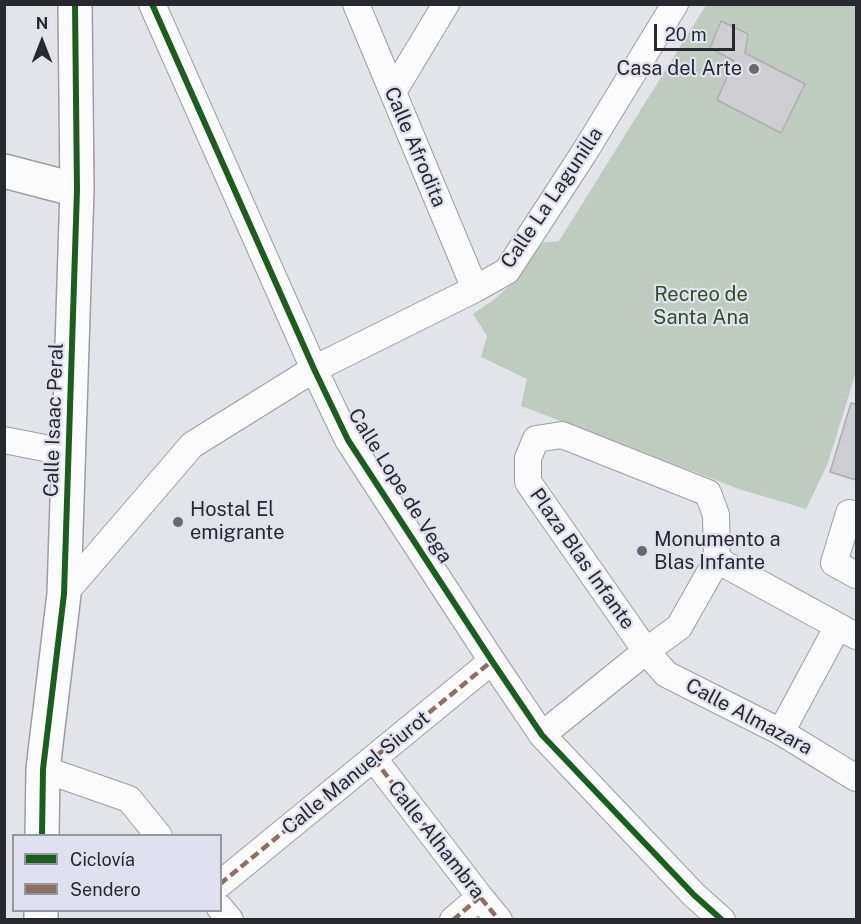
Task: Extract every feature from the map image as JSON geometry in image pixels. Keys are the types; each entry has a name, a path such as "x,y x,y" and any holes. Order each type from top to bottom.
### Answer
{"main road":[{"name":"Calle Isaac Peral","path":"42,834 43,769 64,594 70,453 77,190 75,4"},
{"path":"4,171 77,190"}],"street":[{"name":"Calle Lope de Vega","path":"152,4 314,369 348,440 542,735 694,895 722,920"},
{"name":"Calle Afrodita","path":"356,4 475,289"},
{"path":"393,92 446,4"},
{"name":"Calle La Lagunilla","path":"64,594 192,445 314,369 507,271 584,153 675,4"},
{"name":"Plaza Blas Infante","path":"562,435 708,493 716,515 717,560 680,627 646,651 528,482 528,458 536,439 562,435"},
{"path":"4,440 70,453"},
{"path":"856,514 849,513 834,563 856,575"},
{"path":"717,560 847,631 782,732"},
{"path":"542,735 646,651"},
{"name":"Calle Almazara","path":"646,651 666,674 782,732 856,778"},
{"name":"Calle Manuel Siurot","path":"222,882 492,662"},
{"name":"Calle Alhambra","path":"374,759 499,920"},
{"path":"43,769 129,800 157,834"},
{"path":"453,920 480,897"}],"green space":[{"name":"Recreo de Santa Ana","path":"706,5 856,5 856,372 828,463 806,509 739,489 521,406 527,379 481,357 487,336 473,314 495,299 518,278 538,243 559,241"}],"building":[{"name":"Casa del Arte","path":"721,21 748,34 745,53 805,84 781,133 717,100 734,61 710,48"},
{"path":"851,403 856,404 856,480 830,472"}],"marked path":[{"path":"222,882 492,661"},
{"path":"374,759 499,920"},
{"path":"453,920 480,897"}],"cycle path":[{"path":"42,834 43,769 64,594 77,190 75,4"},
{"path":"152,4 314,369 348,440 542,735 694,895 722,920"}],"place":[{"name":"Casa del Arte","path":"754,69"},
{"name":"Hostal El emigrante","path":"178,522"},
{"name":"Monumento a Blas Infante","path":"642,551"}]}
